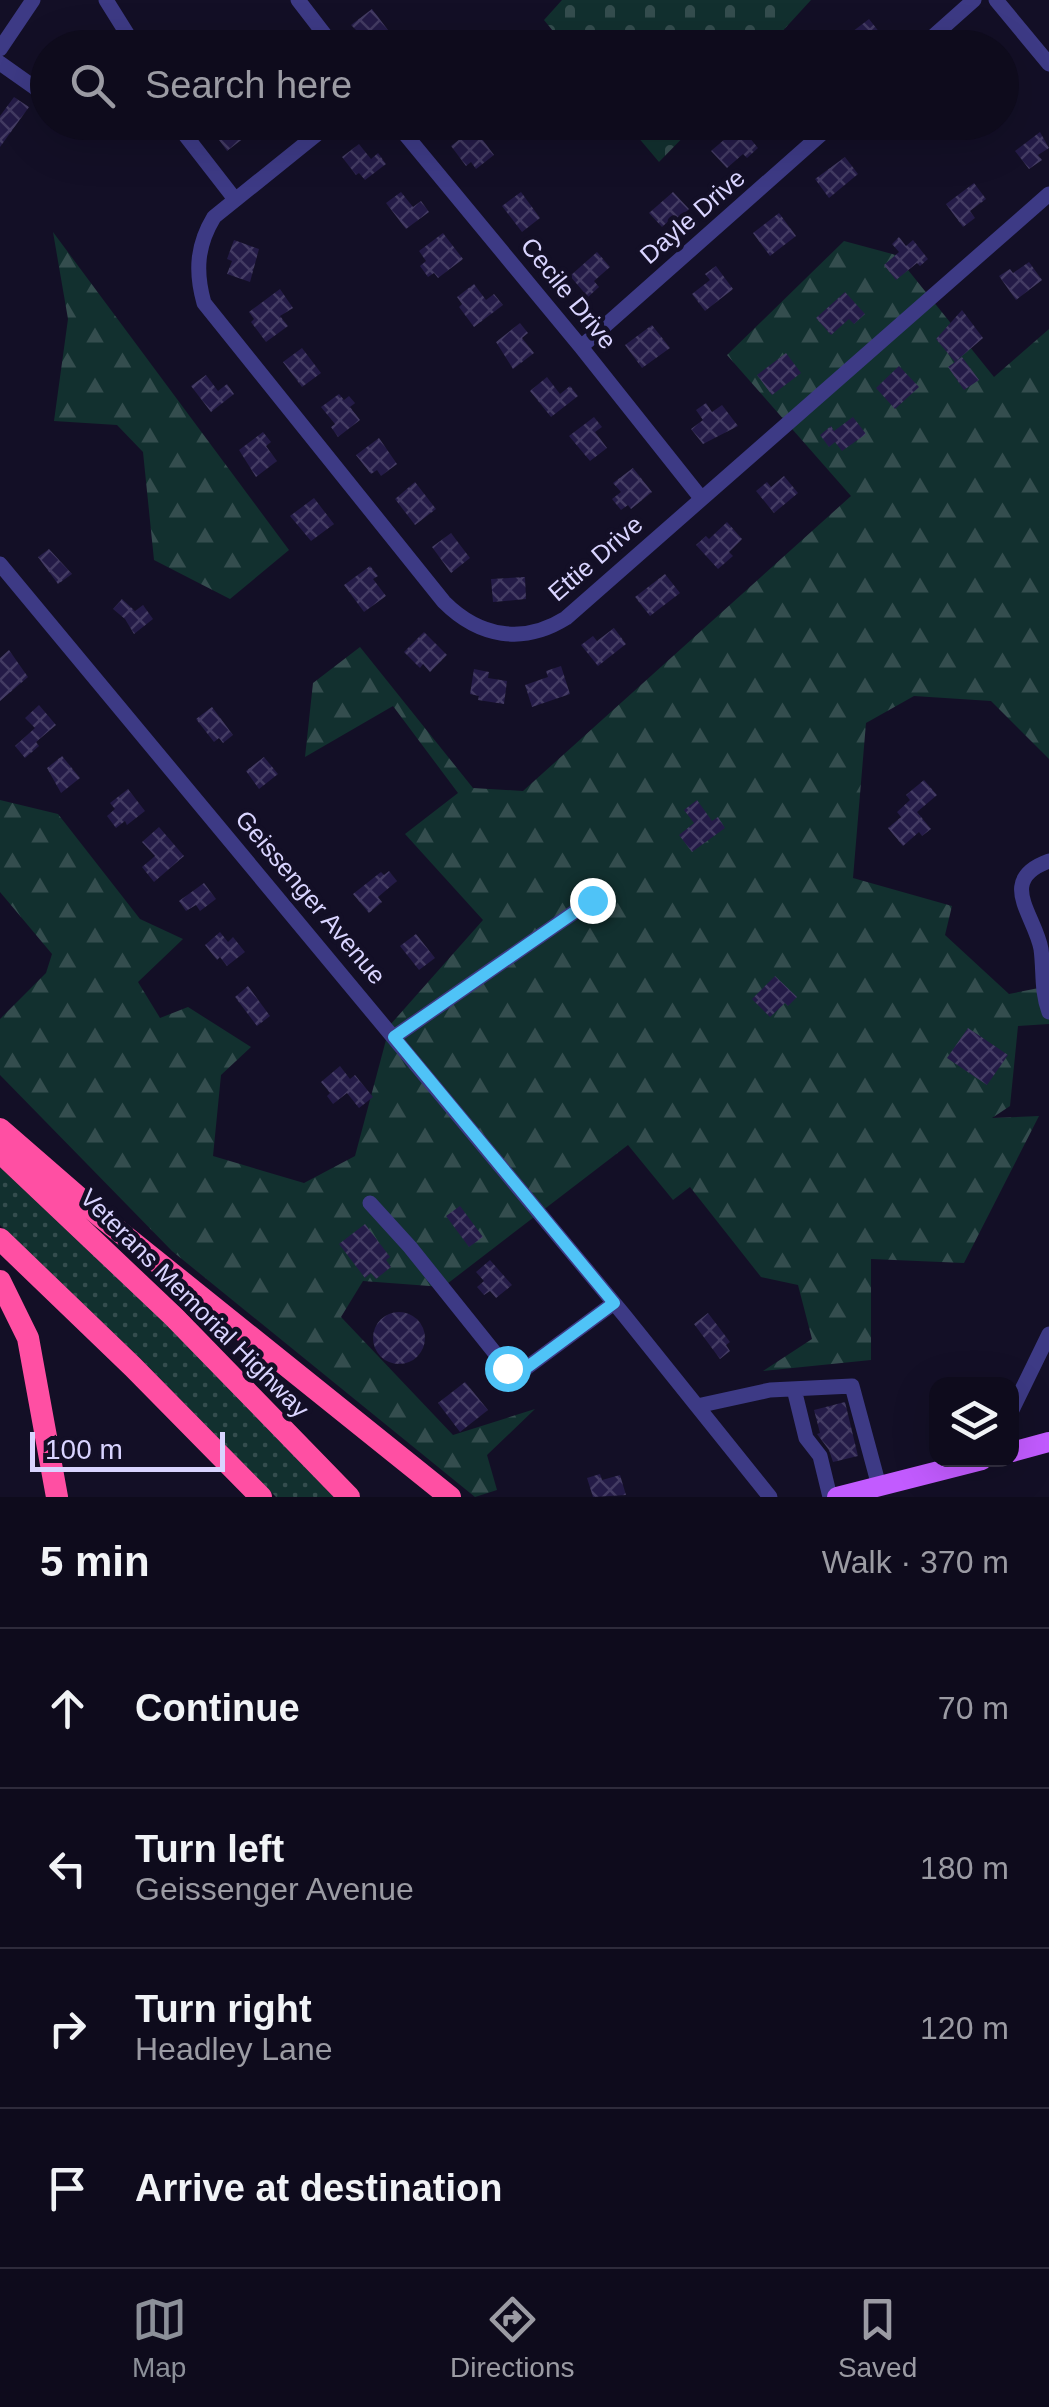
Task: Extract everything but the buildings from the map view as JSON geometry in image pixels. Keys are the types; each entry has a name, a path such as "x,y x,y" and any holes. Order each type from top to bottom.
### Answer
{"highway":[{"path":"0,1129 100,1216 450,1497"},
{"name":"Veterans Memorial Highway","path":"0,1152 174,1317 349,1497"},
{"path":"0,1239 262,1497"},
{"path":"0,1281 28,1338 57,1497"}],"main road":[{"path":"1019,1450 1049,1442"},
{"path":"834,1497 883,1489 958,1467"}],"street":[{"path":"0,48 33,0"},
{"path":"106,0 125,30"},
{"path":"298,0 322,30"},
{"path":"940,30 974,0"},
{"path":"996,0 1049,64"},
{"path":"0,63 30,84"},
{"path":"189,140 234,198"},
{"name":"Ettie Drive","path":"309,140 214,217 204,234 198,267 204,303 456,615 504,635 519,636 552,627 1049,194"},
{"name":"Cecile Drive","path":"410,140 701,498"},
{"name":"Dayle Drive","path":"582,347 815,140"},
{"name":"Geissenger Avenue","path":"0,564 614,1303 770,1497"},
{"path":"1049,861 1029,871 1023,880 1022,895 1040,946 1043,996 1049,1012"},
{"path":"394,1037 602,893"},
{"path":"370,1203 507,1368 518,1374 614,1303"},
{"path":"1019,1396 1049,1334"},
{"path":"697,1406 770,1390 852,1386 883,1489"},
{"path":"794,1389 806,1438 820,1456 834,1497"}],"green space":[{"path":"562,0 811,0 784,30 552,30 544,20"},
{"path":"640,140 680,140 659,162"},
{"path":"53,232 289,550 230,599 154,560 143,452 117,425 54,421 68,319"},
{"path":"844,241 896,255 994,377 1049,329 1049,759 991,701 914,696 866,723 853,878 952,906 945,935 1009,994 1049,986 1049,1024 1018,1026 1010,1106 992,1118 1039,1116 964,1263 871,1259 871,1360 763,1371 812,1339 798,1285 761,1277 690,1187 673,1200 628,1145 443,1287 363,1281 341,1317 453,1435 535,1409 487,1455 497,1490 475,1497 172,1251 0,1075 0,1019 46,973 52,954 0,892 0,800 58,814 140,919 183,939 138,982 160,1018 188,1007 251,1047 221,1075 213,1156 304,1183 355,1156 390,1025 483,920 405,834 458,793 393,706 305,757 313,683 360,647 473,788 523,791 851,496 727,355"},
{"path":"0,1166 167,1324 334,1497 276,1497 141,1359 0,1225"}],"route":[{"path":"507,1368 518,1374 614,1303 394,1037 592,900"}]}
